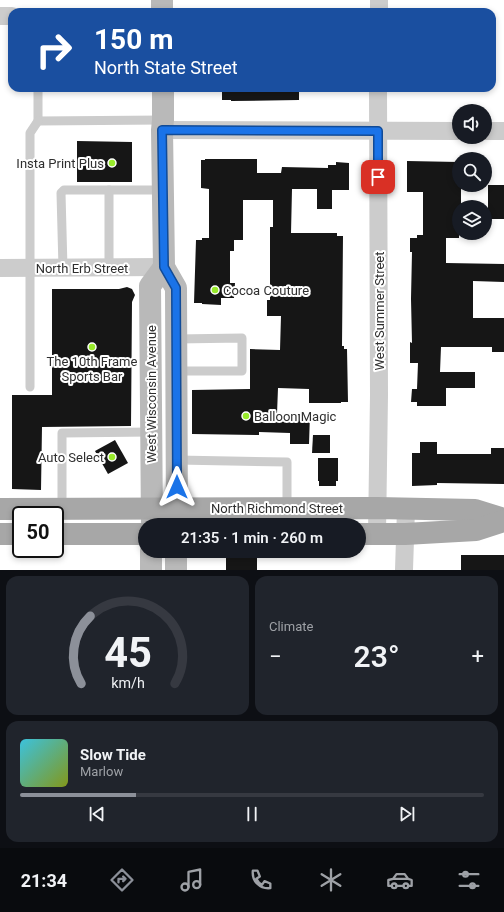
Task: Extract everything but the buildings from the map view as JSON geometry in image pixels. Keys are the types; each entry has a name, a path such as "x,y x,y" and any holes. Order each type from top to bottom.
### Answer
{"main road":[{"name":"West Wisconsin Avenue","path":"163,92 164,267 176,288 177,516"},
{"name":"West Wisconsin Avenue","path":"152,516 150,286 164,267"},
{"name":"North Richmond Street","path":"64,509 152,516 177,516 287,508 475,510 504,520"},
{"name":"North Richmond Street","path":"0,509 12,509"},
{"name":"North Richmond Street","path":"368,534 405,534 476,530 504,520"},
{"path":"0,534 12,534"},
{"path":"64,534 138,534"},
{"path":"151,558 151,570"},
{"path":"176,558 176,570"}],"street":[{"name":"West Summer Street","path":"368,534 377,508 379,403 378,92"},
{"path":"163,125 378,131 452,131"},
{"path":"492,131 504,131"},
{"name":"North Erb Street","path":"0,268 164,267"},
{"path":"404,570 406,509"}],"lane":[{"path":"30,387 30,132 38,121 38,92"},
{"path":"38,121 163,125"},
{"path":"63,268 61,193 64,190 164,190"},
{"path":"109,190 109,268"},
{"path":"176,339 242,338 242,371 176,371"},
{"path":"62,506 62,433 151,432"},
{"path":"177,460 287,462 287,508"}],"place":[{"name":"Insta Print Plus","path":"112,163"},
{"name":"Cocoa Couture","path":"215,290"},
{"name":"The 10th Frame Sports Bar","path":"92,347"},
{"name":"Balloon Magic","path":"246,416"},
{"name":"Auto Select","path":"112,457"}],"route":[{"path":"177,487 176,288 164,267 162,130 378,131 378,177"}]}
